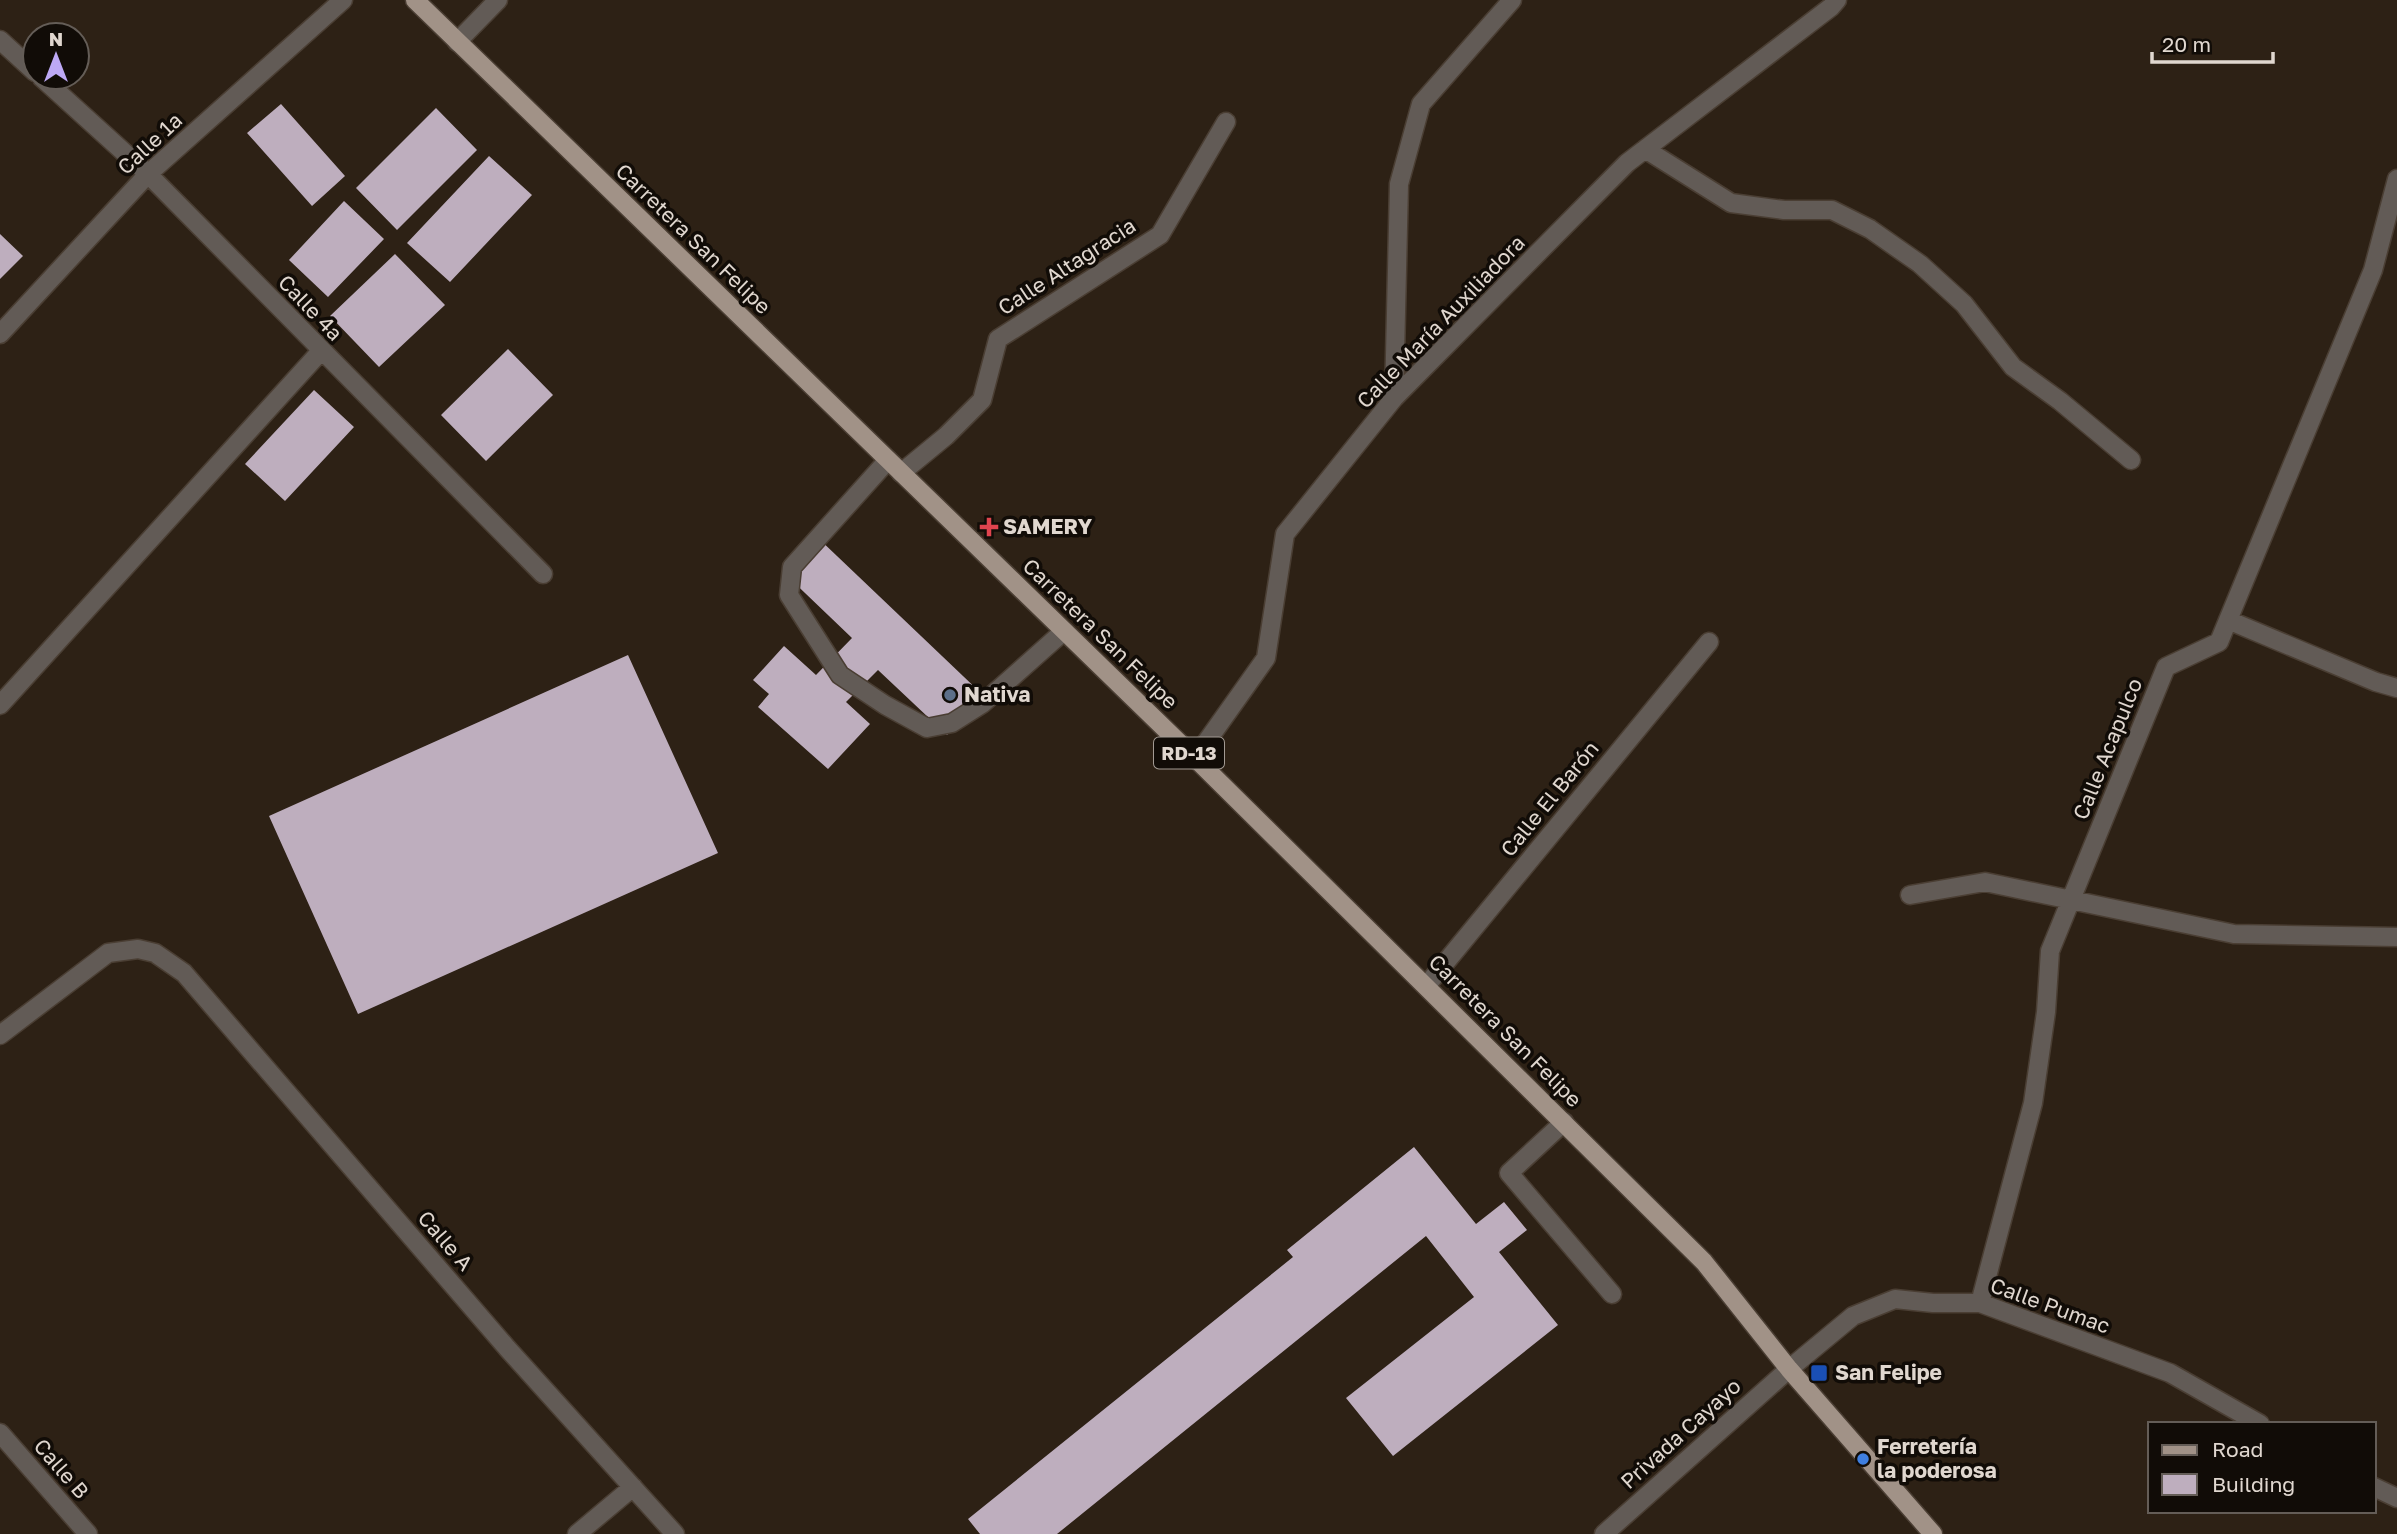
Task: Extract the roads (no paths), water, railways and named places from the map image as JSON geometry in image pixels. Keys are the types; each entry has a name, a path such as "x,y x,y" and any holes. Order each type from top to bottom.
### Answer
{"main road":[{"name":"Carretera San Felipe","path":"415,0 1427,985 1704,1262 1789,1369 1933,1534"}],"street":[{"name":"Calle 1a","path":"0,334 148,174 343,0"},
{"path":"457,41 498,0"},
{"path":"1395,398 1399,184 1421,104 1512,0"},
{"name":"Calle María Auxiliadora","path":"1195,758 1266,658 1285,534 1395,398 1627,163 1838,0"},
{"path":"0,40 21,59"},
{"name":"Calle 4a","path":"56,91 148,174 543,574"},
{"name":"Calle Altagracia","path":"901,473 946,436 982,400 998,339 1160,235 1226,122"},
{"path":"1645,149 1731,204 1784,210 1832,210 1870,229 1920,264 1964,304 2013,367 2060,401 2131,460"},
{"name":"Calle Acapulco","path":"1980,1303 2033,1103 2046,1012 2050,951 2166,667 2219,642 2373,270 2397,179"},
{"path":"0,705 321,351"},
{"path":"888,460 792,567 789,595 840,675 885,705 927,728 952,723 982,705 1064,631"},
{"path":"2228,620 2376,682 2397,688"},
{"name":"Calle El Barón","path":"1427,985 1709,642"},
{"path":"1910,895 1985,882 2234,934 2397,937"},
{"name":"Calle A","path":"0,1035 108,953 138,949 155,953 184,973 507,1348 675,1534"},
{"path":"1564,1122 1509,1173 1612,1294"},
{"name":"Calle Pumac","path":"1789,1369 1853,1316 1895,1298 1933,1303 1980,1303 2170,1373 2256,1422"},
{"name":"Privada Cayayo","path":"1604,1534 1789,1369"},
{"name":"Calle B","path":"0,1433 88,1534"},
{"path":"577,1534 633,1486"},
{"path":"2376,1488 2397,1498"}],"place":[{"name":"SAMERY","path":"989,527"},
{"name":"Nativa","path":"950,695"},
{"name":"San Felipe","path":"1819,1373"},
{"name":"Ferretería la poderosa","path":"1863,1459"}]}
